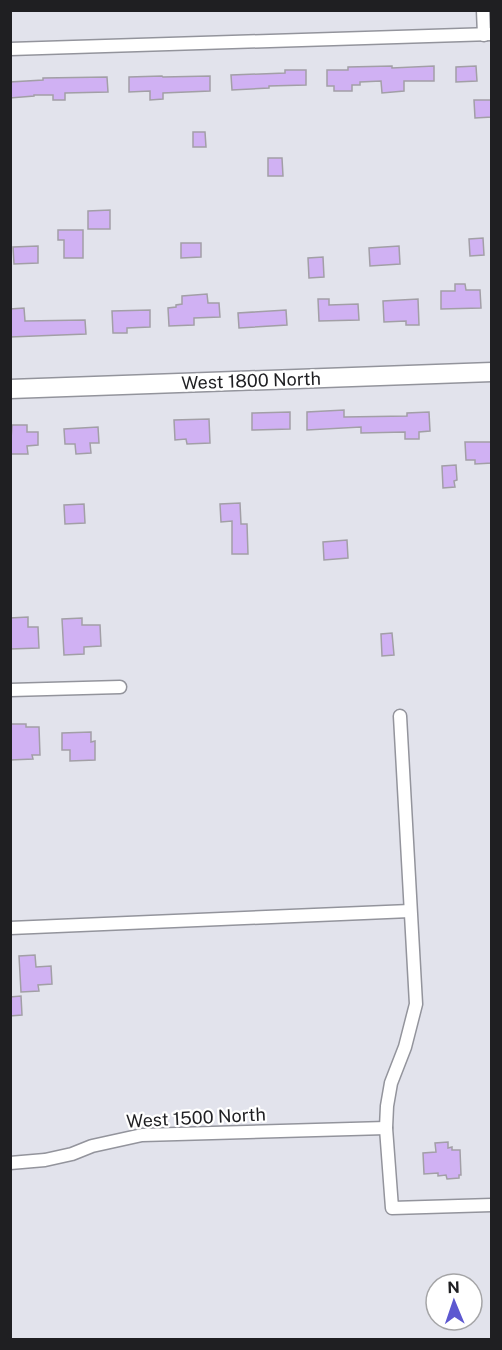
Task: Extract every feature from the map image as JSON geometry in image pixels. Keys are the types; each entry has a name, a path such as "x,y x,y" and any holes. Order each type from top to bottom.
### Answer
{"main road":[{"name":"West 1800 North","path":"10,390 492,372"}],"street":[{"path":"10,49 488,34 483,10"},
{"path":"10,690 120,687"},
{"path":"400,716 416,1004 405,1047 391,1083 387,1106 386,1128 392,1208 492,1205"},
{"path":"10,928 410,911"},
{"name":"West 1500 North","path":"10,1163 45,1160 102,1144 142,1136 386,1128"}],"building":[{"path":"392,66 392,68 434,66 434,81 404,81 404,91 382,93 381,81 360,82 360,85 352,85 352,91 334,91 334,86 327,86 327,70"},
{"path":"476,66 477,81 456,82 456,67"},
{"path":"285,70 306,70 306,85 232,90 231,75 285,73"},
{"path":"210,76 210,91 163,93 163,99 150,100 150,91 129,92 129,77"},
{"path":"107,77 108,92 65,93 65,100 53,100 53,95 10,98 10,82 43,80 43,78"},
{"path":"474,100 492,100 492,117 475,118"},
{"path":"193,132 205,132 206,147 193,147"},
{"path":"268,158 282,158 283,176 268,176"},
{"path":"110,210 110,229 88,229 88,211"},
{"path":"58,230 83,230 83,258 64,258 64,240 58,240"},
{"path":"483,238 484,255 470,256 469,239"},
{"path":"181,243 201,243 201,257 181,258"},
{"path":"38,246 38,263 14,264 13,247"},
{"path":"399,246 400,264 370,266 369,248"},
{"path":"323,257 324,277 309,278 308,258"},
{"path":"455,284 465,284 466,290 480,290 481,308 441,309 441,291 455,291"},
{"path":"207,294 208,303 219,303 220,317 194,318 194,325 169,326 168,308 182,304 182,296"},
{"path":"318,299 329,299 329,305 358,304 359,320 319,321"},
{"path":"418,299 419,325 406,325 406,321 384,322 383,301"},
{"path":"24,308 25,321 85,320 86,334 10,337 10,309"},
{"path":"150,310 150,327 127,328 127,333 113,333 112,311"},
{"path":"286,310 287,325 239,328 238,313"},
{"path":"344,410 344,417 407,416 407,413 429,412 430,431 419,432 419,439 405,439 405,432 361,433 361,427 307,430 307,412"},
{"path":"290,412 290,429 252,430 252,413"},
{"path":"209,419 210,443 187,444 186,439 175,440 174,420"},
{"path":"12,425 27,425 27,432 38,432 38,445 27,446 28,454 10,454"},
{"path":"98,427 99,443 90,443 91,453 76,454 75,444 65,444 64,429"},
{"path":"465,442 492,442 492,463 475,464 475,460 466,460"},
{"path":"456,465 455,487 443,488 442,466"},
{"path":"240,503 241,524 247,524 248,554 232,554 232,521 221,522 220,504"},
{"path":"84,504 85,523 65,524 64,505"},
{"path":"347,540 348,558 324,560 323,542"},
{"path":"28,617 28,627 38,627 39,648 10,649 10,618"},
{"path":"82,618 82,625 100,625 101,646 84,647 84,654 64,655 62,619"},
{"path":"392,633 394,655 382,656 381,634"},
{"path":"10,724 39,727 40,755 32,755 33,759 10,760"},
{"path":"91,732 91,742 95,741 95,760 70,761 70,750 62,750 62,733"},
{"path":"35,955 36,967 51,966 52,984 38,985 39,991 21,992 19,956"},
{"path":"21,996 22,1015 10,1016 10,997"},
{"path":"448,1142 448,1148 460,1150 461,1175 459,1178 447,1179 446,1175 438,1176 438,1173 424,1174 423,1153 436,1152 435,1143"}]}
